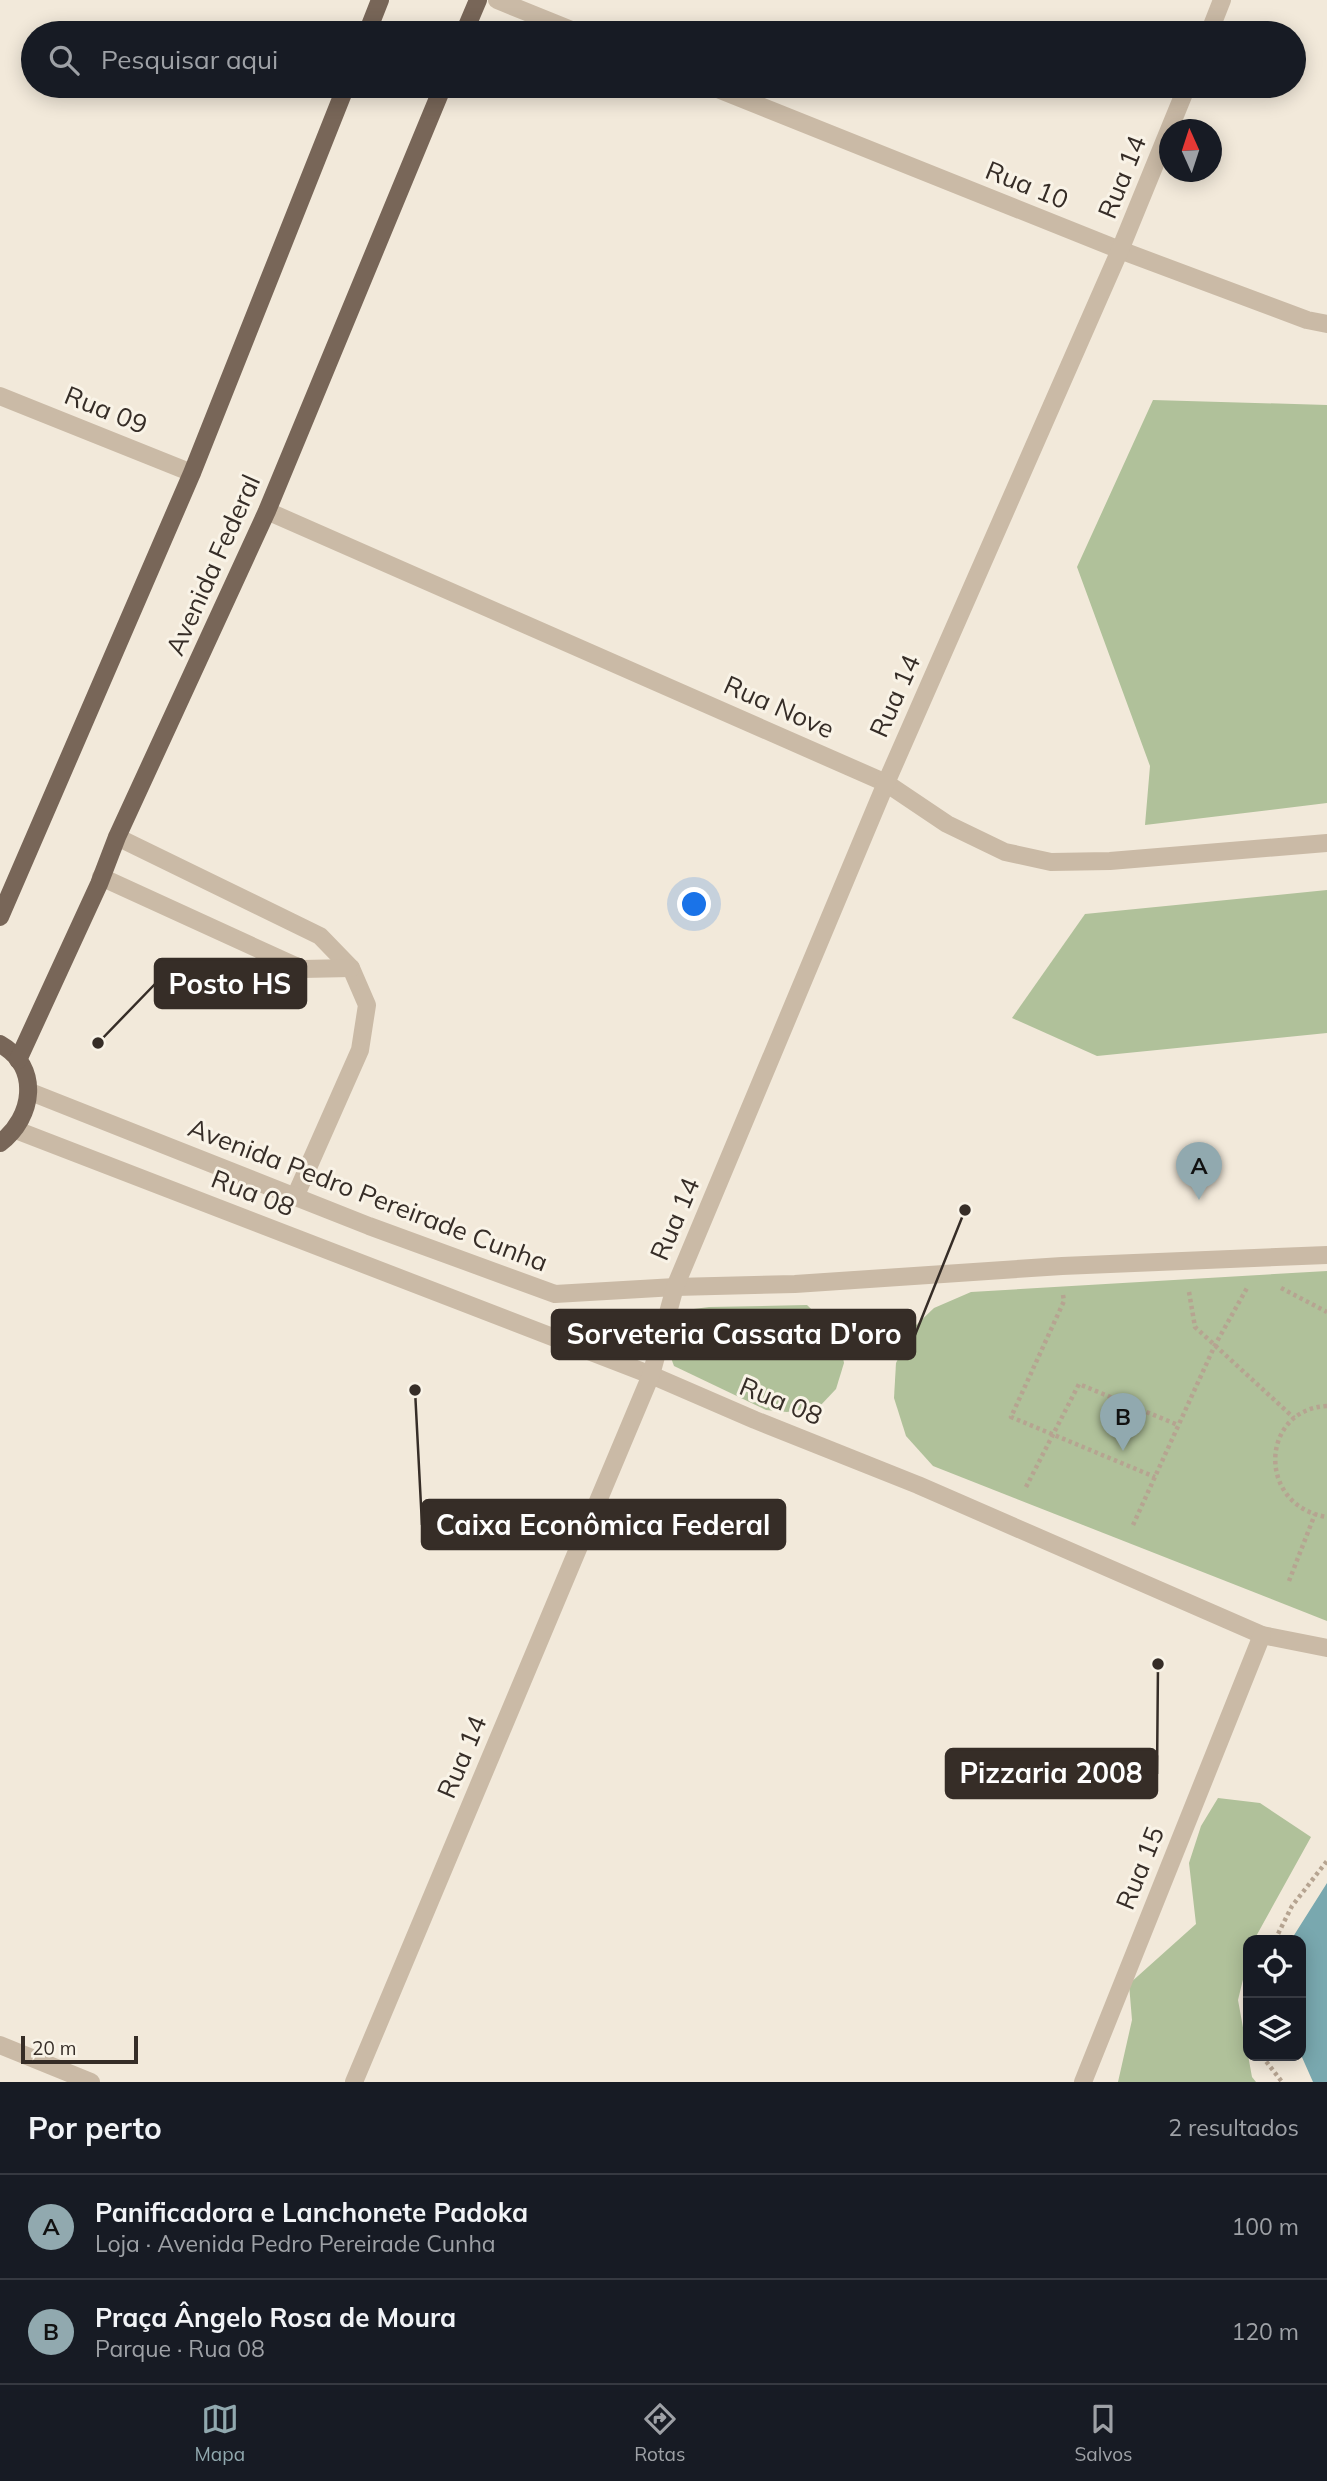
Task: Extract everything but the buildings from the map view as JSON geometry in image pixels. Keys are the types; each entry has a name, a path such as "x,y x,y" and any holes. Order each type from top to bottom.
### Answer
{"main road":[{"path":"372,21 380,0"},
{"path":"469,21 478,0"},
{"name":"Avenida Federal","path":"0,917 192,473 341,98"},
{"name":"Avenida Federal","path":"19,1060 117,837 267,511 438,98"},
{"path":"0,1044 19,1060 26,1075 28,1091 28,1104 16,1130 0,1144"}],"street":[{"path":"497,0 549,21"},
{"path":"1214,21 1222,0"},
{"name":"Rua 10","path":"740,98 1120,250 1307,320 1327,324"},
{"name":"Rua 14","path":"354,2082 651,1375 675,1287 886,783 1120,250 1182,98"},
{"name":"Rua 09","path":"0,396 192,473"},
{"name":"Rua Nove","path":"267,511 886,783 947,824 1005,852 1051,862 1110,861 1327,843"},
{"path":"117,837 320,936 351,968 367,1005 360,1050 295,1196"},
{"path":"101,877 302,969 351,968"},
{"name":"Avenida Pedro Pereirade Cunha","path":"28,1091 555,1294 795,1284 1062,1266 1327,1255"},
{"name":"Rua 08","path":"16,1130 651,1375 918,1485 1262,1635 1327,1648"},
{"name":"Rua 15","path":"1083,2082 1262,1635"},
{"path":"0,2045 91,2082"}],"path":[{"path":"1062,1266 1064,1301 1011,1416 1155,1477"},
{"path":"1279,1286 1327,1312"},
{"path":"1133,1525 1215,1345 1247,1288"},
{"path":"1189,1292 1195,1327 1294,1418"},
{"path":"1026,1487 1079,1384 1179,1425"},
{"path":"1327,1406 1314,1406 1294,1418 1281,1433 1274,1457 1276,1476 1291,1502 1308,1513 1327,1517"},
{"path":"1289,1581 1315,1514"},
{"path":"1278,1935 1292,1906 1327,1861"},
{"path":"1266,2061 1282,2082"}],"green space":[{"path":"1153,400 1327,405 1327,803 1145,825 1150,766 1077,567"},
{"path":"1327,890 1327,1033 1097,1056 1012,1018 1085,914"},
{"path":"1327,1271 1327,1621 933,1466 906,1436 894,1398 896,1363 914,1327 934,1308 971,1292"},
{"path":"807,1305 840,1341 844,1363 836,1389 820,1406 787,1412 766,1410 674,1366 667,1347 671,1325 686,1310"},
{"path":"1218,1798 1260,1803 1311,1837 1257,1935 1243,1935 1243,1980 1238,2000 1243,2028 1243,2061 1249,2061 1252,2077 1256,2082 1118,2082 1132,2020 1129,1984 1196,1924 1189,1863 1201,1826"}],"water":[{"path":"1327,1883 1327,2082 1313,2082 1304,2061 1306,2061 1306,1935 1294,1935"}],"place":[{"name":"Posto HS","path":"98,1043"},
{"name":"Panificadora e Lanchonete Padoka","path":"1199,1200"},
{"name":"Sorveteria Cassata D'oro","path":"965,1210"},
{"name":"Caixa Econômica Federal","path":"415,1390"},
{"name":"Praça Ângelo Rosa de Moura","path":"1123,1451"},
{"name":"Pizzaria 2008","path":"1158,1664"}]}
